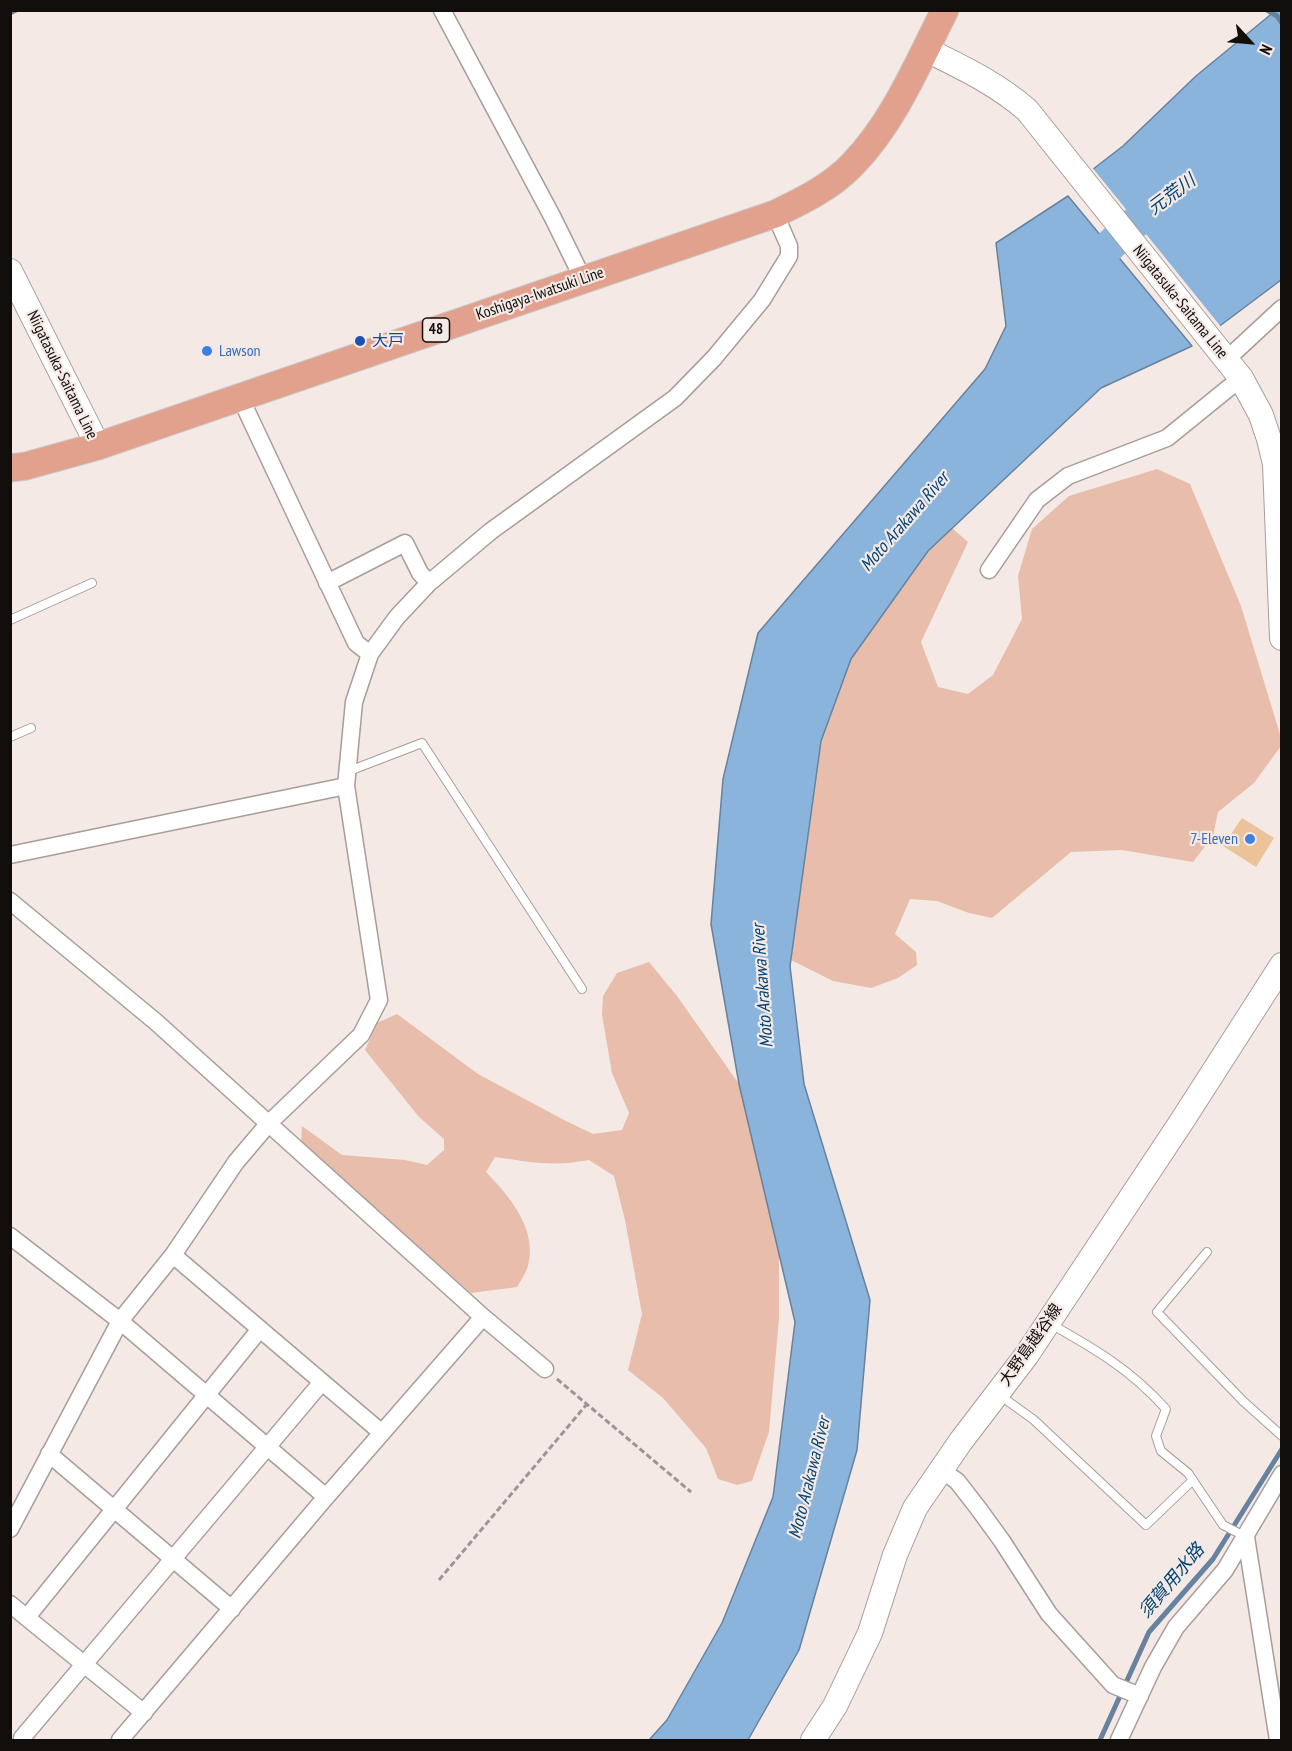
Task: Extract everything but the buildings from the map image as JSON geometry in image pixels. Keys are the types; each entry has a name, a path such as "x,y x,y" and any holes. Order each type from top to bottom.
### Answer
{"main road":[{"name":"Koshigaya-Iwatsuki Line","path":"10,468 26,466 98,446 775,214 803,201 851,166 872,142 892,113 945,10"},
{"name":"Niigatasuka-Saitama Line","path":"925,49 985,79 1027,110 1229,362 1261,415 1275,464 1281,638"},
{"name":"Niigatasuka-Saitama Line","path":"10,271 98,446"},
{"name":"大野島越谷線","path":"813,1740 835,1706 870,1633 895,1555 915,1508 1048,1323 1176,1130 1281,965"}],"street":[{"path":"442,10 583,279"},
{"path":"10,1529 120,1321 173,1255 236,1162 268,1123 362,1035 379,1000 347,779 354,702 370,654 397,617 429,583 491,531 675,399 714,358 762,300 789,256 789,246 775,214"},
{"path":"989,570 1037,501 1068,476 1167,438 1229,362 1281,308"},
{"path":"240,397 356,644 370,654"},
{"path":"327,583 405,543 420,573 429,583"},
{"path":"10,855 347,779"},
{"path":"10,901 156,1022 483,1317 545,1369"},
{"path":"10,1236 120,1321 326,1497"},
{"path":"173,1255 382,1433"},
{"path":"120,1740 326,1497 483,1317"},
{"path":"27,1617 260,1329"},
{"path":"20,1738 322,1382"},
{"path":"49,1454 232,1609"},
{"path":"941,1470 957,1481 978,1508 1049,1614 1113,1684 1140,1696"},
{"path":"1119,1740 1153,1667 1176,1628 1225,1570 1242,1535 1281,1474"},
{"path":"1242,1535 1278,1740"},
{"path":"10,1604 144,1713"}],"lane":[{"path":"10,620 92,583"},
{"path":"10,737 31,728"},
{"path":"347,779 422,743 582,989"},
{"path":"1207,1252 1157,1312 1243,1401 1281,1436"},
{"path":"1048,1323 1103,1353 1147,1388 1166,1409 1156,1436 1161,1451 1188,1473 1222,1525 1242,1535"},
{"path":"997,1394 1034,1420 1146,1525 1193,1480"}],"path":[{"path":"545,1369 691,1492"},
{"path":"439,1580 587,1404"}],"shaded area":[{"path":"1157,469 1190,484 1241,606 1282,741 1281,746 1254,783 1218,812 1213,836 1193,862 1122,850 1071,852 992,918 969,913 937,901 910,899 895,934 916,952 917,965 898,978 871,988 833,981 791,960 821,741 851,659 928,551 952,528 968,542 921,642 938,687 968,694 993,675 1022,619 1018,576 1032,529 1069,496"},
{"path":"649,962 677,996 739,1084 779,1255 779,1318 769,1432 752,1481 737,1485 718,1479 706,1448 663,1398 628,1370 642,1314 625,1220 614,1176 589,1160 552,1163 495,1157 486,1172 512,1203 525,1226 530,1252 528,1266 517,1287 471,1293 301,1145 302,1126 342,1155 405,1160 427,1165 444,1150 444,1139 419,1117 365,1050 377,1023 397,1014 478,1074 564,1120 593,1134 622,1130 629,1113 612,1073 602,1015 603,996 617,973"}],"water":[{"path":"1275,11 1281,11 1281,280 1217,328 1088,173 1123,146 1196,76"},
{"name":"Moto Arakawa River","path":"1068,196 1192,346 1101,388 928,551 851,659 821,741 790,966 804,1084 870,1300 857,1450 799,1650 748,1740 649,1740 667,1720 722,1623 773,1497 795,1322 739,1084 711,924 723,779 758,633 985,369 1006,326 996,243"}],"pier":[{"path":"1091,166 1222,328 1218,331 1085,171"}],"waterway":[{"path":"10,13 16,10"},
{"path":"1267,10 1277,16 1282,23"},
{"name":"元荒川","path":"1079,276 1128,228 1148,213"},
{"name":"須賀用水路","path":"1100,1740 1149,1632 1213,1559 1282,1449"}],"place":[{"name":"大戸","path":"360,341"},
{"name":"Lawson","path":"207,351"},
{"name":"7-Eleven","path":"1250,839"}]}
